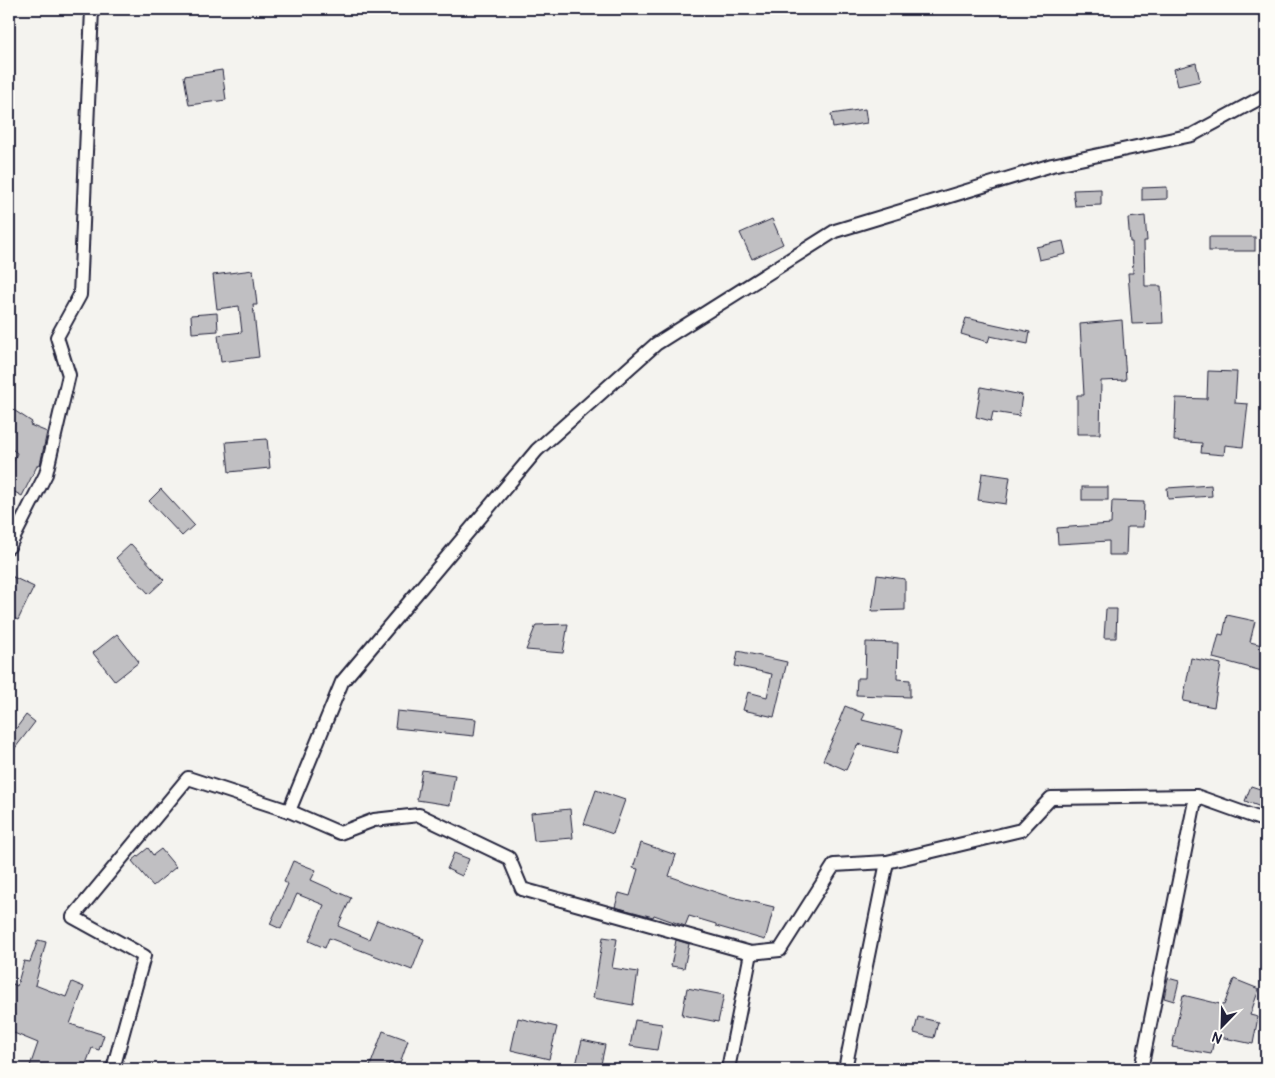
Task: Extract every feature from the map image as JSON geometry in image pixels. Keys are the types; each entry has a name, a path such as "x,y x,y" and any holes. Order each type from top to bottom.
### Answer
{"street":[{"path":"9,547 46,474 69,375 57,337 80,295 92,9"},
{"path":"288,810 342,682 537,450 656,344 835,231 1052,165 1192,135 1266,95"},
{"path":"113,1069 144,956 73,917 188,778 288,810 340,833 374,820 419,815 509,858 522,889 751,953 780,950 834,865 887,862 1021,830 1051,798 1196,796 1266,821"},
{"path":"1141,1069 1196,796"},
{"path":"845,1069 887,862"},
{"path":"728,1069 751,953"}],"building":[{"path":"1196,63 1200,81 1178,86 1174,69"},
{"path":"222,70 226,100 189,105 184,76"},
{"path":"865,109 867,123 833,128 831,114"},
{"path":"1167,187 1167,199 1142,200 1142,188"},
{"path":"1101,189 1101,205 1075,206 1073,190"},
{"path":"1145,216 1147,241 1144,241 1145,286 1161,286 1163,323 1132,324 1128,273 1133,273 1132,242 1130,242 1128,218"},
{"path":"772,219 783,244 752,259 740,233"},
{"path":"1209,237 1255,237 1255,251 1209,251"},
{"path":"1063,241 1066,254 1039,260 1036,247"},
{"path":"253,270 257,305 253,305 259,357 221,362 218,335 242,332 239,306 217,309 213,275"},
{"path":"217,313 218,331 192,333 191,315"},
{"path":"966,318 1030,332 1028,344 990,336 988,342 961,334"},
{"path":"1122,320 1126,380 1101,381 1100,434 1077,434 1077,395 1084,395 1080,324"},
{"path":"1208,371 1237,372 1235,403 1248,404 1243,447 1225,445 1224,455 1201,453 1202,443 1174,441 1176,398 1207,399"},
{"path":"981,387 1022,395 1019,416 993,412 991,421 976,417"},
{"path":"9,407 32,422 30,425 47,432 40,465 38,464 22,496 9,489 9,472 17,453 9,447"},
{"path":"267,439 270,468 229,472 226,442"},
{"path":"982,473 1010,477 1006,504 978,500"},
{"path":"1211,485 1212,496 1168,499 1167,488"},
{"path":"1082,487 1108,487 1108,500 1082,500"},
{"path":"161,489 194,525 182,536 149,501"},
{"path":"1112,501 1144,502 1143,527 1127,527 1126,555 1109,555 1109,541 1058,544 1057,528 1111,524"},
{"path":"131,544 164,580 149,594 116,558"},
{"path":"9,575 34,587 18,620 9,616"},
{"path":"877,575 905,579 905,610 872,611"},
{"path":"1106,609 1117,609 1116,638 1104,638"},
{"path":"1227,615 1255,621 1250,642 1266,646 1266,672 1213,658 1219,634 1223,635"},
{"path":"568,624 563,653 526,650 536,625"},
{"path":"117,634 139,662 115,681 93,653"},
{"path":"866,642 898,643 897,679 910,680 910,697 856,695 857,678 865,678"},
{"path":"738,651 787,662 774,717 743,710 748,692 767,697 772,674 735,666"},
{"path":"1191,658 1221,664 1214,707 1183,701"},
{"path":"845,706 865,714 862,720 903,730 897,753 858,744 846,770 823,760 841,721 839,721"},
{"path":"397,711 476,719 474,736 395,728"},
{"path":"26,715 35,722 9,756 9,738"},
{"path":"422,770 455,775 450,805 417,800"},
{"path":"1251,786 1266,791 1266,809 1245,801"},
{"path":"596,790 625,800 613,834 584,824"},
{"path":"570,809 573,838 534,841 531,813"},
{"path":"641,843 676,855 669,876 724,895 774,907 765,940 689,916 685,926 654,915 653,917 615,907 619,893 630,896 638,869 633,868"},
{"path":"148,848 153,855 161,849 176,867 153,886 132,861"},
{"path":"454,853 469,859 462,876 447,869"},
{"path":"293,861 316,870 311,880 351,898 338,926 369,939 377,920 424,939 412,970 329,938 325,948 309,941 324,905 297,894 281,929 270,924 288,884 284,882"},
{"path":"603,937 617,939 612,968 638,972 633,1005 593,998"},
{"path":"38,940 46,942 35,985 66,997 72,982 84,987 70,1024 104,1035 99,1050 92,1048 84,1069 29,1069 38,1043 9,1031 9,982 17,986 24,961 30,962"},
{"path":"676,940 689,944 684,968 671,966"},
{"path":"1168,978 1179,981 1174,1001 1164,998"},
{"path":"1234,979 1259,989 1250,1015 1258,1017 1253,1044 1215,1036 1211,1054 1172,1047 1183,995 1224,1005"},
{"path":"687,988 724,995 718,1022 682,1015"},
{"path":"918,1017 938,1022 934,1038 914,1033"},
{"path":"518,1018 557,1027 549,1059 511,1050"},
{"path":"635,1020 662,1024 657,1050 630,1046"},
{"path":"383,1031 408,1040 399,1066 389,1063 388,1069 369,1069"},
{"path":"582,1040 605,1045 600,1069 575,1069"}]}
